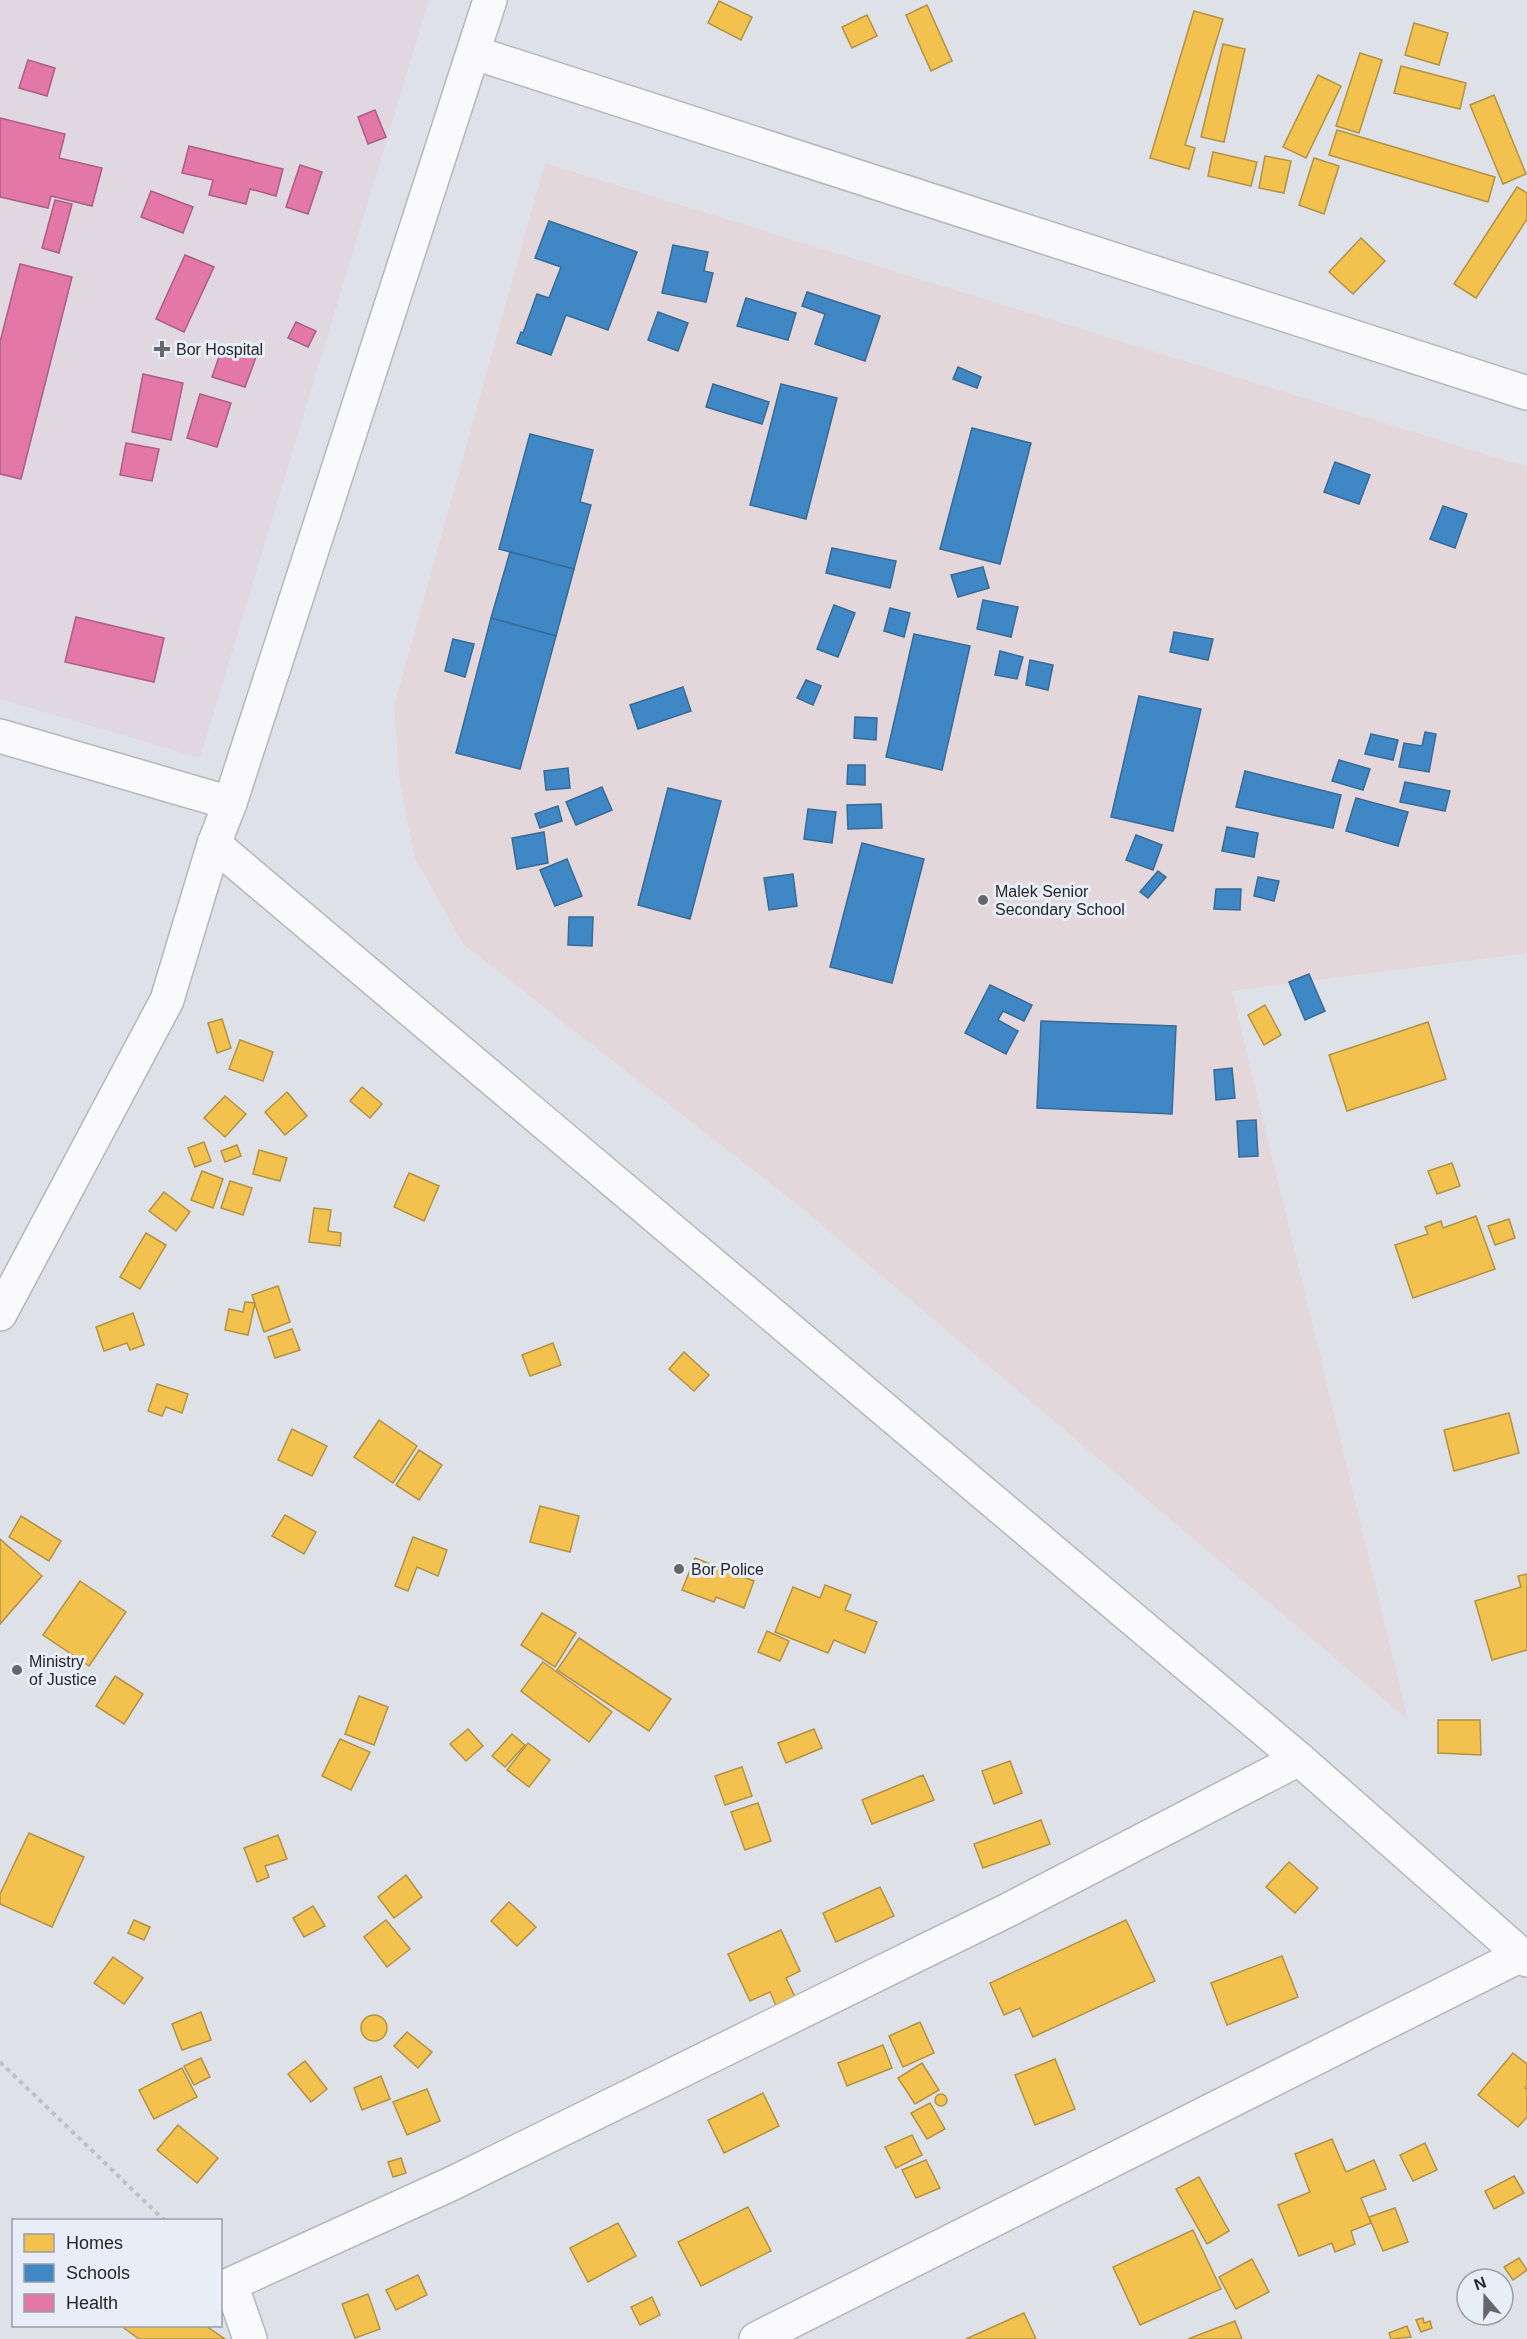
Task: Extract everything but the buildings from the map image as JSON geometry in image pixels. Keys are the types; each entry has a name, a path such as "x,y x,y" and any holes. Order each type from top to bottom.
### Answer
{"street":[{"path":"0,1314 166,1000 214,844 230,803 475,53 490,0"},
{"path":"475,53 1527,393"},
{"path":"0,736 230,803"},
{"path":"214,844 1299,1759 1524,1958 756,2339"},
{"path":"250,2339 231,2284 453,2183 1010,1909 1299,1759"}],"path":[{"path":"0,2062 163,2219"}],"shaded area":[{"name":"Bor Hospital","path":"0,0 429,0 200,758 0,699"},
{"name":"Malek Senior Secondary School","path":"545,163 1527,467 1527,953 1232,991 1408,1720 798,1205 463,944 414,856 399,775 394,706"}],"place":[{"name":"Bor Hospital","path":"162,349"},
{"name":"Malek Senior Secondary School","path":"983,900"},
{"name":"Bor Police","path":"679,1569"},
{"name":"Ministry of Justice","path":"17,1670"}]}
